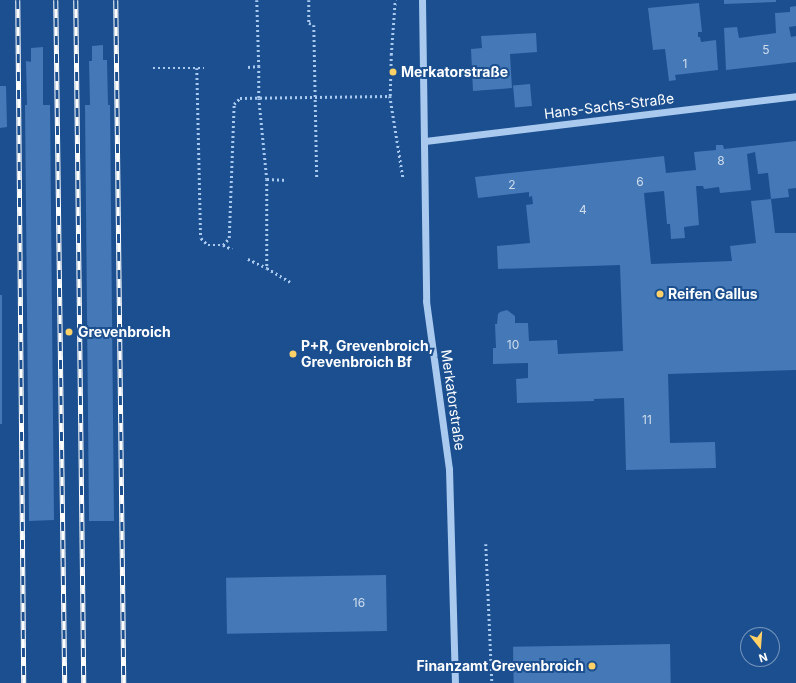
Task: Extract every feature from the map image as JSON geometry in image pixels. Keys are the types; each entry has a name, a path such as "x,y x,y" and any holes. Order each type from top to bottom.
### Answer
{"street":[{"name":"Merkatorstraße","path":"422,0 426,301 449,469 455,683"},
{"name":"Hans-Sachs-Straße","path":"425,141 796,96"}],"path":[{"path":"257,0 259,98 268,179 267,268"},
{"path":"309,0 309,23 314,25 317,179"},
{"path":"395,0 390,96 403,177"},
{"path":"248,67 259,66"},
{"path":"154,68 204,68"},
{"path":"197,68 201,238 208,245 223,245 232,249"},
{"path":"223,245 229,238 234,104 240,98 390,96"},
{"path":"268,179 287,180"},
{"path":"248,259 267,268 290,282"},
{"path":"486,544 492,683"}],"building":[{"path":"724,0 776,0 776,2 724,4"},
{"path":"699,3 702,32 698,32 698,37 700,37 701,42 716,40 718,70 675,75 676,80 669,81 665,49 653,50 648,8"},
{"path":"796,6 796,26 789,27 791,37 796,36 796,62 726,70 724,28 737,27 739,38 776,33 775,13 790,12 790,7"},
{"path":"536,33 537,52 510,54 512,88 473,91 471,49 482,48 481,36"},
{"path":"103,45 103,60 107,60 108,105 110,105 114,521 89,521 85,105 90,105 89,61 92,61 92,46"},
{"path":"43,47 43,105 50,105 54,520 29,521 25,105 27,105 26,61 31,62 31,48"},
{"path":"530,84 532,106 515,107 513,85"},
{"path":"0,86 6,86 7,127 0,128"},
{"path":"796,141 796,188 788,189 789,197 771,199 775,233 796,233 796,370 668,374 670,443 715,442 716,468 626,470 624,398 594,399 594,401 517,403 516,379 528,378 528,363 493,364 493,348 496,348 495,324 497,324 498,314 507,310 515,316 515,323 528,323 529,341 557,340 558,354 623,351 620,265 498,269 497,246 530,243 526,205 533,204 532,196 529,197 529,192 478,198 475,177 664,156 666,173 696,170 694,152 716,150 716,145 723,145 724,149","holes":["755,152 758,174 768,173 771,199 751,201 756,243 730,246 732,261 651,264 644,193 664,191 667,224 670,224 671,239 685,238 684,227 699,225 696,186 703,186 704,189 719,187 720,193 751,190 747,154"]},
{"path":"0,295 2,295 2,424 0,424"},
{"path":"386,575 387,631 227,634 226,578"},
{"name":"Finanzamt Grevenbroich","path":"670,644 671,683 514,683 513,647"}],"railway":[{"path":"18,0 24,683"},
{"path":"56,0 65,683"},
{"path":"76,0 84,683"},
{"path":"116,0 124,683"}],"place":[{"name":"Merkatorstraße","path":"393,72"},
{"name":"Reifen Gallus","path":"660,294"},
{"name":"Grevenbroich","path":"69,332"},
{"name":"P+R, Grevenbroich, Grevenbroich Bf","path":"293,354"},
{"name":"Finanzamt Grevenbroich","path":"592,666"}]}
